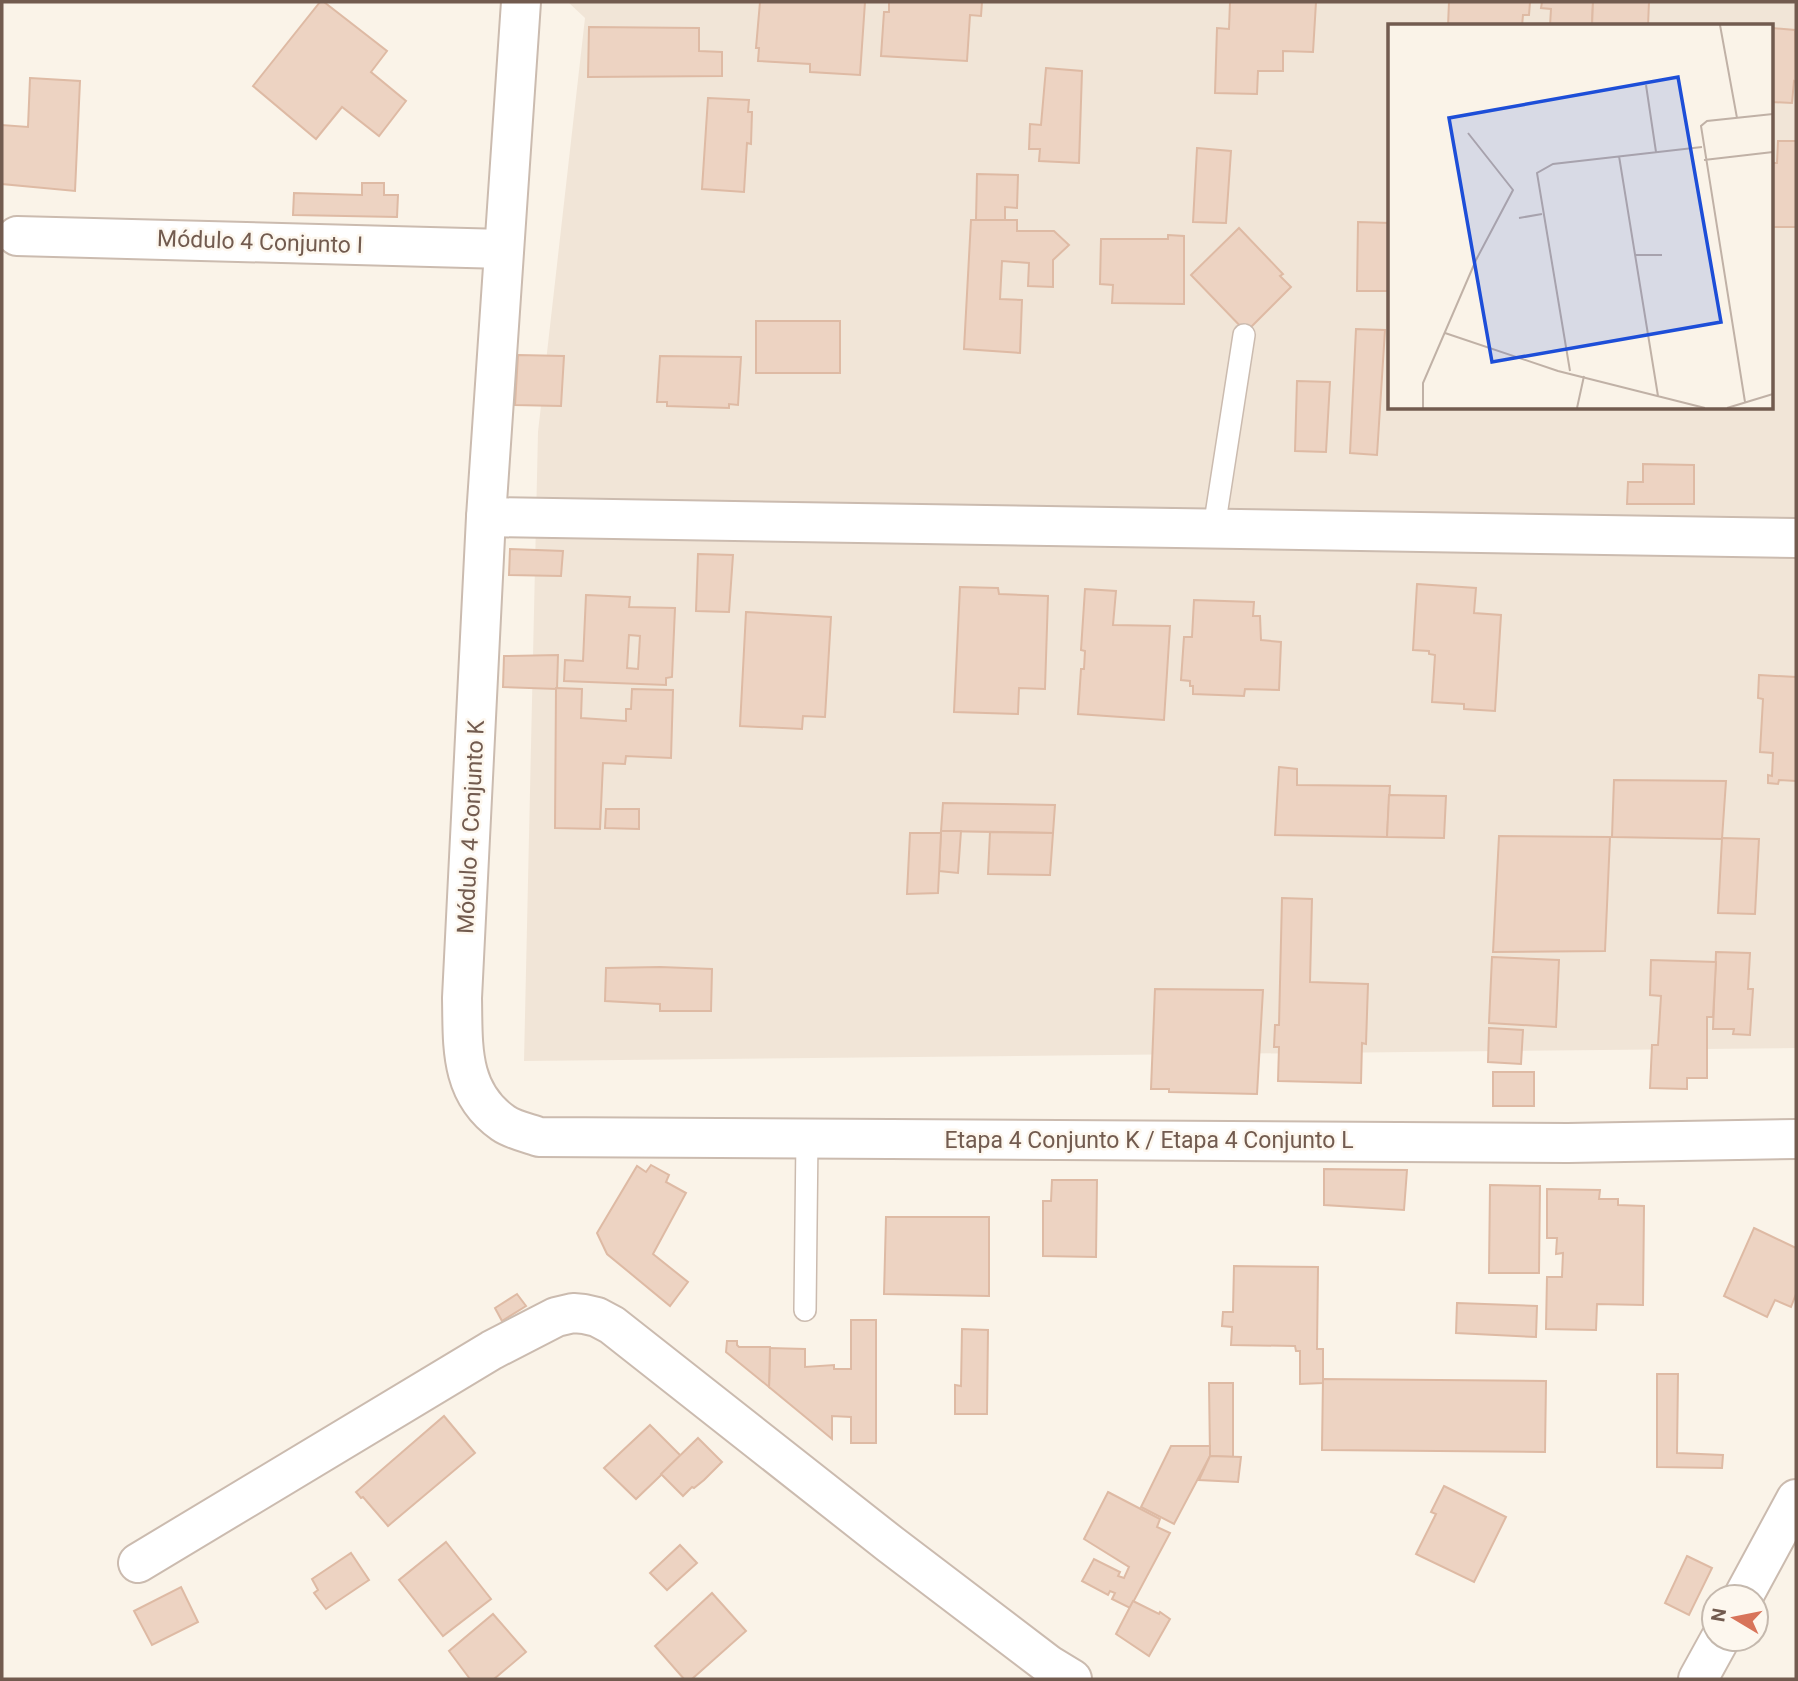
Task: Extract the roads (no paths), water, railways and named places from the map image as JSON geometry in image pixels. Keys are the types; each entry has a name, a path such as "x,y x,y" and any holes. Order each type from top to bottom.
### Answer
{"street":[{"name":"Módulo 4 Conjunto K","path":"504,1124 487,1108 471,1086 463,1052 462,998 486,517 521,2"},
{"name":"Módulo 4 Conjunto I","path":"17,236 504,249"},
{"path":"486,517 1796,538"},
{"name":"Etapa 4 Conjunto K / Etapa 4 Conjunto L","path":"504,1124 539,1137 1554,1143 1796,1139"},
{"path":"138,1563 492,1350 556,1317 573,1313 584,1314 612,1325 890,1544 1049,1665 1072,1679"},
{"path":"1751,1583 1796,1499"},
{"path":"1698,1679 1712,1653"}],"lane":[{"path":"1214,528 1244,335"},
{"path":"805,1310 807,1138"}]}
